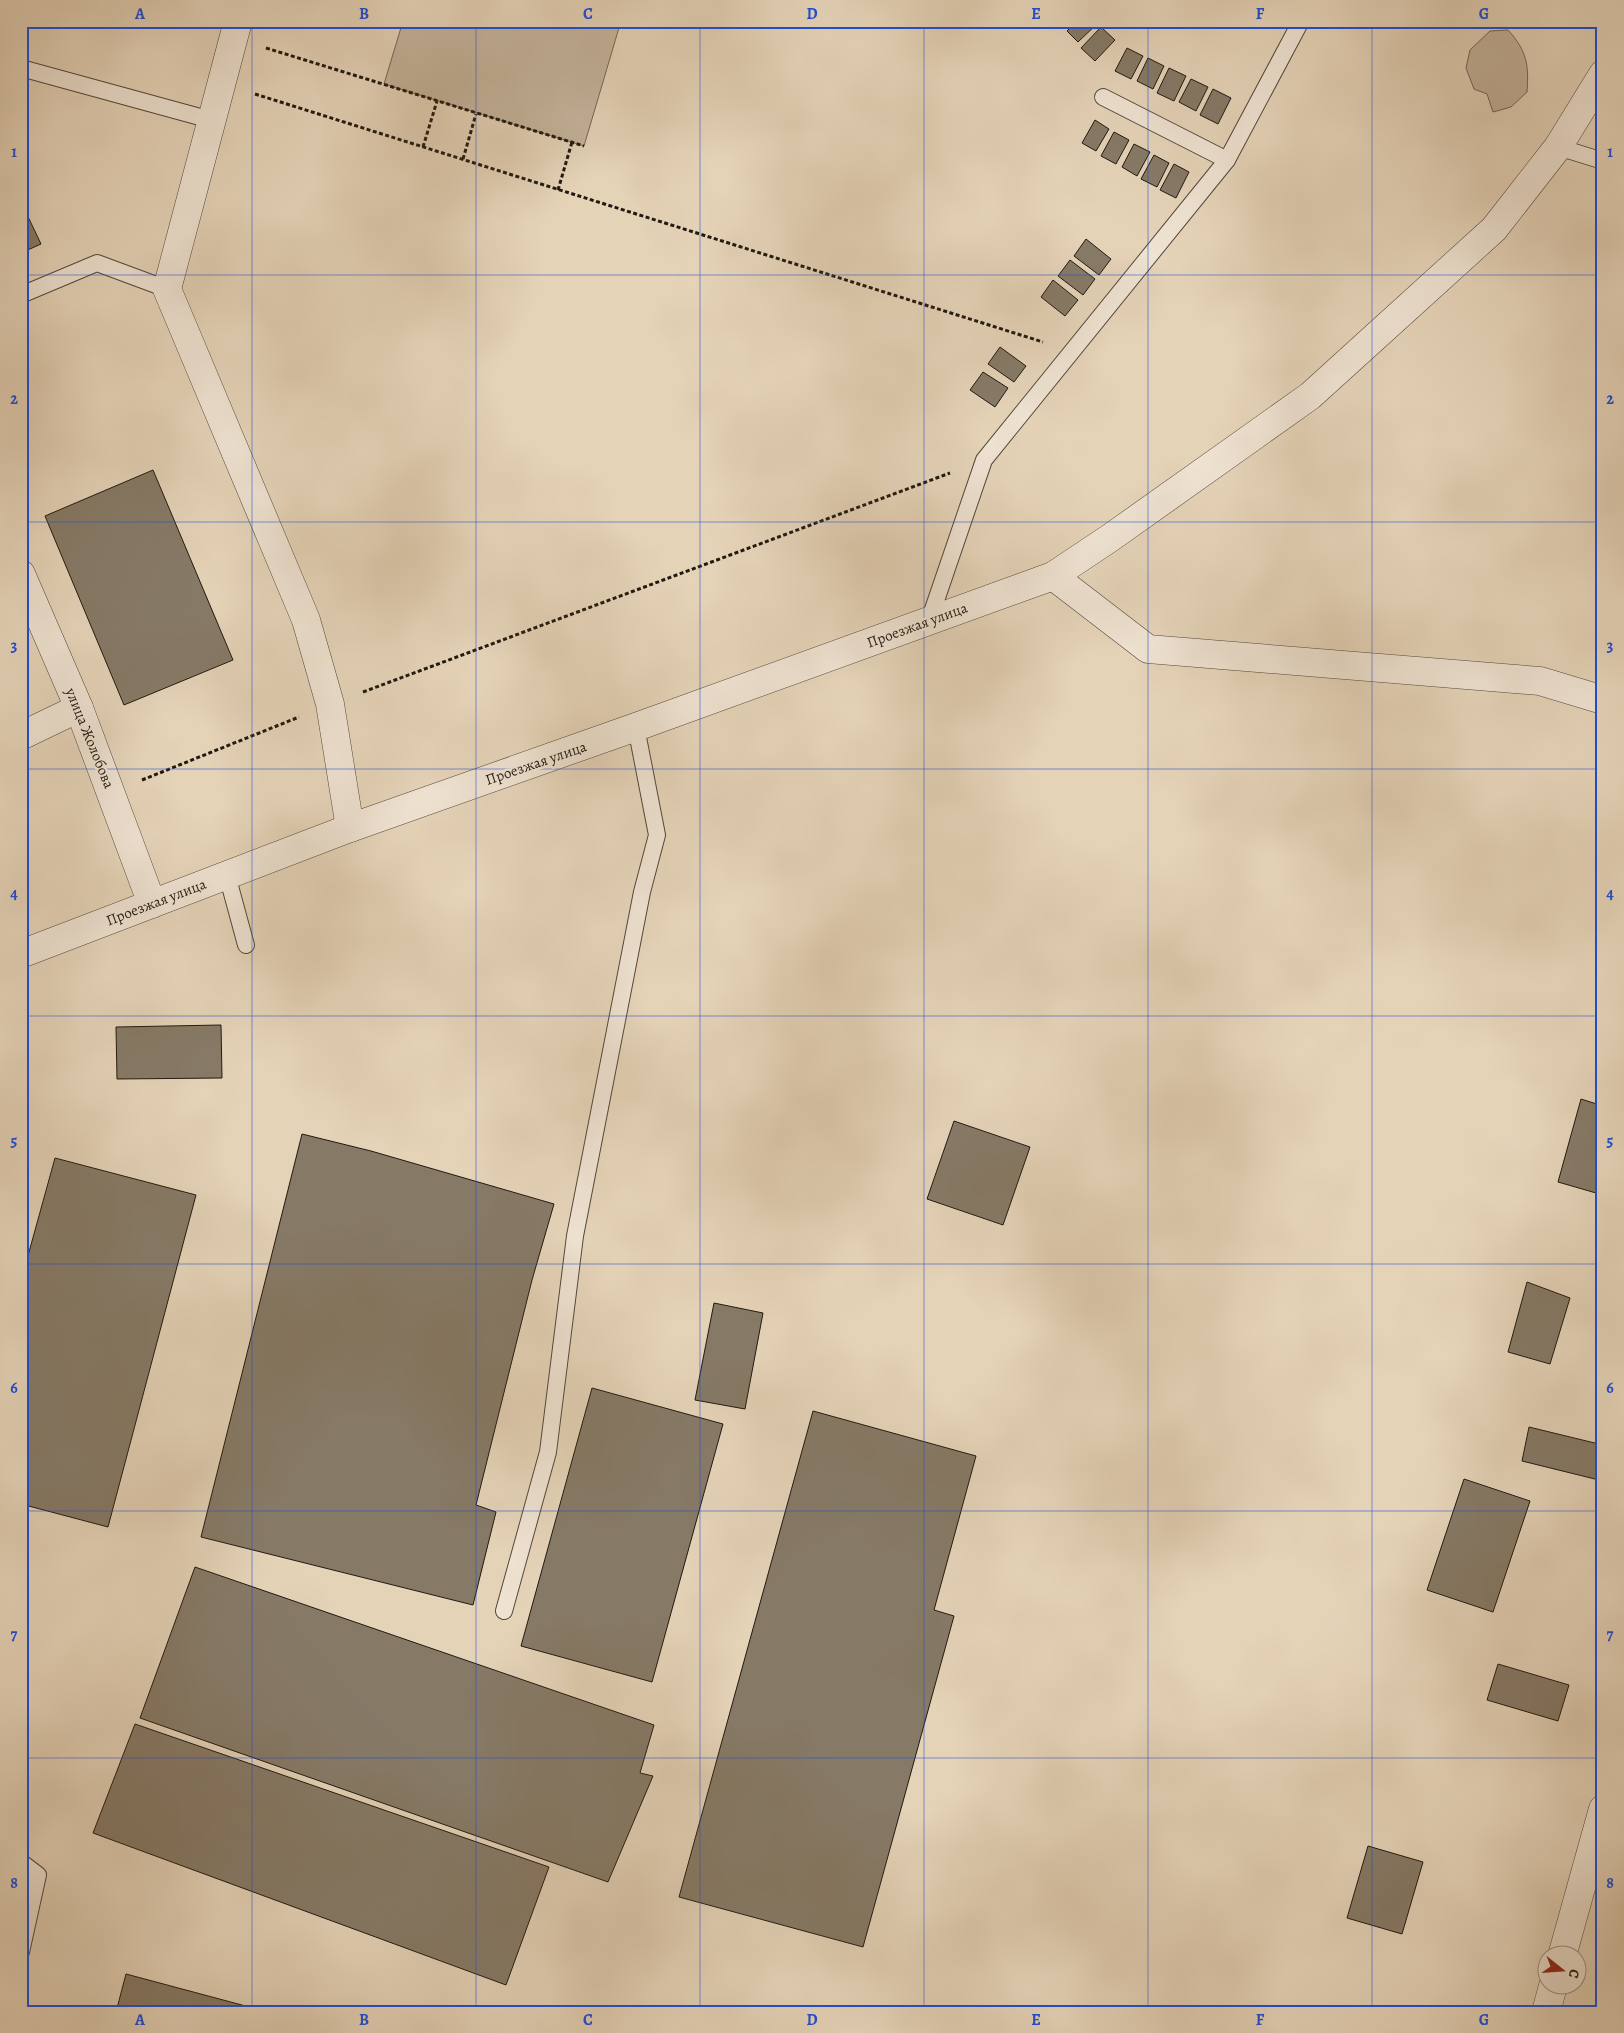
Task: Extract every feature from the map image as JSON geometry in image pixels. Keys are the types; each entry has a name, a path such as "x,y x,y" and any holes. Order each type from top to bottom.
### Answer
{"street":[{"path":"236,30 167,289 306,620 330,704 350,828"},
{"name":"Проезжая улица","path":"21,954 350,828 636,728 1053,576 1110,538 1310,396 1494,230 1558,146 1603,74"},
{"name":"улица Жолобова","path":"21,574 79,708 152,904"},
{"path":"1053,576 1148,649 1540,681 1603,700"},
{"path":"21,736 79,708"},
{"path":"1565,1946 1603,1809"},
{"path":"1546,2012 1550,1996"}],"lane":[{"path":"929,621 984,460 1227,160 1301,21"},
{"path":"21,68 211,120"},
{"path":"1103,96 1227,160"},
{"path":"1558,146 1603,161"},
{"path":"21,295 97,263 167,289"},
{"path":"504,1611 548,1452 575,1236 642,892 657,835 636,728"},
{"path":"227,875 246,945"},
{"path":"21,1862 38,1875 21,1952"}],"path":[{"path":"236,30 437,101 584,146"},
{"path":"221,84 1072,351"},
{"path":"423,147 437,101"},
{"path":"463,159 476,114"},
{"path":"558,190 572,142"},
{"path":"112,793 330,704 984,460"}],"shaded area":[{"path":"403,21 621,21 584,146 384,84"},
{"path":"1508,30 1523,52 1528,74 1527,92 1511,107 1493,112 1487,94 1474,89 1466,68 1470,50 1490,31"}],"building":[{"path":"1077,21 1095,21 1097,24 1078,42 1067,31"},
{"path":"1101,27 1115,40 1095,61 1081,48"},
{"path":"1127,48 1143,56 1131,79 1115,71"},
{"path":"1148,58 1164,66 1153,89 1137,81"},
{"path":"1169,68 1186,76 1174,101 1157,93"},
{"path":"1191,79 1208,87 1196,111 1179,102"},
{"path":"1213,89 1231,98 1218,124 1200,115"},
{"path":"1095,120 1109,129 1096,151 1082,143"},
{"path":"1114,132 1129,140 1116,164 1101,156"},
{"path":"1134,144 1150,152 1137,176 1122,167"},
{"path":"1154,155 1169,163 1157,187 1141,179"},
{"path":"1174,164 1189,172 1176,198 1160,190"},
{"path":"21,202 41,244 21,253"},
{"path":"1086,239 1111,259 1099,275 1074,256"},
{"path":"1070,260 1095,279 1083,295 1058,276"},
{"path":"1053,280 1078,300 1065,316 1041,297"},
{"path":"1000,347 1026,366 1014,382 988,364"},
{"path":"983,372 1008,388 995,407 970,390"},
{"path":"153,470 233,660 124,705 45,516"},
{"path":"221,1025 222,1078 117,1079 116,1027"},
{"path":"1581,1099 1603,1106 1603,1195 1558,1182"},
{"path":"954,1121 1030,1147 1003,1225 927,1199"},
{"path":"302,1134 371,1151 554,1204 532,1280 476,1505 496,1512 473,1605 201,1537"},
{"path":"55,1158 196,1195 108,1527 21,1504 21,1281"},
{"path":"1527,1282 1570,1298 1550,1364 1508,1352"},
{"path":"714,1303 763,1313 745,1409 695,1400"},
{"path":"592,1388 723,1424 652,1682 521,1646"},
{"path":"813,1411 976,1456 934,1610 954,1616 863,1947 679,1897"},
{"path":"1529,1427 1603,1445 1603,1481 1522,1461"},
{"path":"1464,1479 1530,1501 1493,1612 1427,1590"},
{"path":"195,1567 654,1725 640,1773 653,1776 608,1882 140,1718"},
{"path":"1498,1664 1569,1685 1558,1721 1487,1700"},
{"path":"135,1724 549,1867 506,1985 93,1833"},
{"path":"21,1735 26,1736 21,1750"},
{"path":"1368,1846 1423,1862 1402,1934 1347,1918"},
{"path":"126,1974 268,2012 116,2012"}]}
